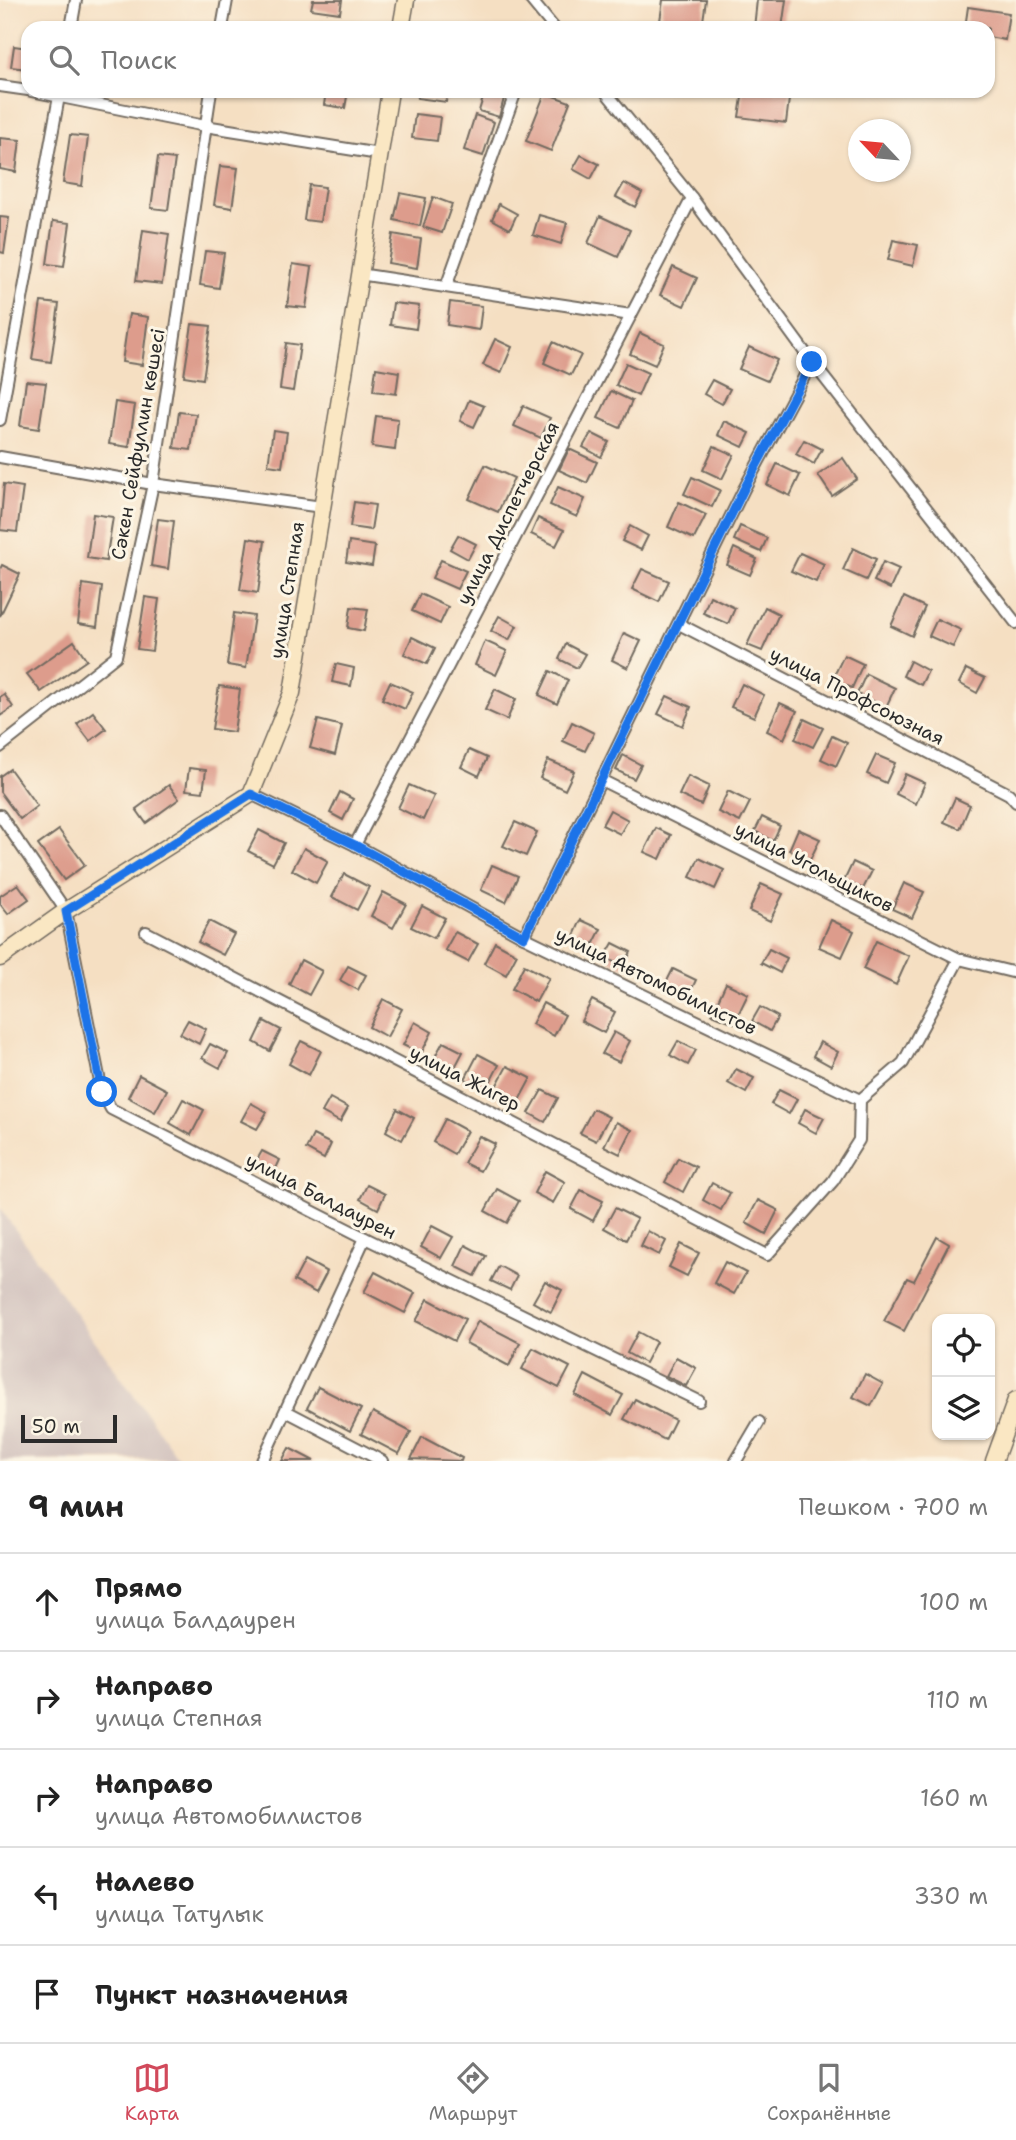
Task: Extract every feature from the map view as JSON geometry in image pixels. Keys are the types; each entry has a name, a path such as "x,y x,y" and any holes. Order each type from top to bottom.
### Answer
{"street":[{"path":"72,21 76,0"},
{"path":"223,21 227,0"},
{"path":"402,21 406,0"},
{"path":"531,0 548,21"},
{"path":"0,86 21,90"},
{"path":"0,420 59,98"},
{"path":"82,98 205,126 379,154"},
{"name":"Сәкен Сейфуллин көшесі","path":"0,747 116,656 153,484 211,98"},
{"name":"улица Степная","path":"251,794 292,693 389,98"},
{"path":"446,288 514,98"},
{"path":"611,98 692,198 812,362 1016,623"},
{"name":"улица Диспетчерская","path":"355,845 692,198"},
{"path":"359,275 631,315"},
{"path":"524,937 744,489 812,362"},
{"path":"0,457 153,484 322,507"},
{"name":"улица Профсоюзная","path":"679,624 1009,794 1016,802"},
{"name":"улица Угольщиков","path":"601,780 959,959 1016,973"},
{"path":"0,958 66,911 251,794"},
{"name":"улица Автомобилистов","path":"251,794 355,845 524,937 860,1100"},
{"path":"0,815 66,911"},
{"name":"улица Балдаурен","path":"66,911 102,1092 111,1109 365,1238 699,1401"},
{"name":"улица Жигер","path":"146,932 767,1255 833,1181 859,1140 860,1100"},
{"path":"860,1100 903,1063 959,959"},
{"path":"262,1461 365,1238"},
{"path":"993,1461 1016,1400"},
{"path":"286,1411 382,1461"},
{"path":"736,1461 759,1422"}],"shaded area":[{"path":"0,1208 179,1459 0,1461"}],"building":[{"path":"313,0 342,0 340,13 311,9"},
{"path":"663,0 706,0 703,21 660,21"},
{"path":"757,0 786,0 783,21 755,21"},
{"path":"968,7 1009,13 1005,40 995,38 995,21 966,21"},
{"path":"14,46 21,47 21,68 11,67"},
{"path":"325,98 347,98 345,108 324,105"},
{"path":"417,98 447,98 446,102"},
{"path":"483,98 504,98 499,117 479,111"},
{"path":"543,98 559,98 570,102 551,151 526,141"},
{"path":"742,98 789,98 786,123 739,117"},
{"path":"415,114 440,117 437,141 412,138"},
{"path":"475,115 494,122 483,156 464,150"},
{"path":"70,135 88,137 82,186 63,183"},
{"path":"0,138 20,140 16,172 0,169"},
{"path":"581,155 599,164 591,179 573,169"},
{"path":"158,157 175,159 168,210 151,208"},
{"path":"220,166 238,168 232,208 214,205"},
{"path":"624,183 642,193 635,207 616,197"},
{"path":"309,185 325,187 320,222 304,220"},
{"path":"400,193 426,198 420,226 394,220"},
{"path":"433,197 452,204 442,233 423,227"},
{"path":"499,204 517,214 510,229 492,219"},
{"path":"539,215 567,223 561,244 533,235"},
{"path":"600,216 630,230 618,257 588,243"},
{"path":"0,217 9,218 4,253 0,252"},
{"path":"53,221 70,223 64,266 47,264"},
{"path":"143,230 169,234 162,284 136,281"},
{"path":"393,234 421,239 417,268 388,263"},
{"path":"893,240 918,245 913,266 888,260"},
{"path":"205,251 224,253 219,288 200,285"},
{"path":"293,264 312,267 306,308 287,306"},
{"path":"673,267 697,278 684,306 660,295"},
{"path":"41,302 59,304 51,362 32,359"},
{"path":"450,302 482,306 479,330 447,325"},
{"path":"393,303 419,306 416,329 390,325"},
{"path":"129,314 148,317 142,365 122,362"},
{"path":"192,324 211,326 203,379 184,376"},
{"path":"640,333 664,344 655,365 630,354"},
{"path":"495,339 512,347 501,373 483,365"},
{"path":"553,342 581,355 571,375 544,363"},
{"path":"286,343 300,345 293,391 280,389"},
{"path":"749,347 777,360 767,381 739,369"},
{"path":"626,363 648,373 638,396 616,385"},
{"path":"376,368 399,372 396,394 373,391"},
{"path":"712,380 730,389 722,404 704,394"},
{"path":"26,381 46,383 39,429 20,426"},
{"path":"611,391 632,401 620,428 598,418"},
{"path":"469,400 484,406 474,427 460,421"},
{"path":"115,402 135,405 129,447 109,444"},
{"path":"523,406 550,418 541,438 514,426"},
{"path":"179,412 196,414 191,450 174,448"},
{"path":"376,416 398,419 395,450 372,447"},
{"path":"724,421 750,433 743,447 718,435"},
{"path":"273,430 287,432 282,467 268,465"},
{"path":"591,433 609,442 601,457 583,447"},
{"path":"804,440 822,449 814,464 796,454"},
{"path":"714,446 734,455 722,479 703,470"},
{"path":"569,449 597,462 587,483 559,470"},
{"path":"843,458 857,479 832,496 818,475"},
{"path":"777,464 800,475 790,496 767,485"},
{"path":"485,465 514,478 498,512 469,499"},
{"path":"692,477 720,490 712,507 684,494"},
{"path":"4,484 23,487 17,532 0,530"},
{"path":"558,487 585,499 577,517 550,505"},
{"path":"354,502 375,505 371,530 350,527"},
{"path":"679,502 706,515 694,539 668,527"},
{"path":"93,514 113,517 106,561 87,558"},
{"path":"538,518 564,530 556,546 531,534"},
{"path":"158,519 174,521 168,569 151,566"},
{"path":"630,526 648,536 641,550 622,541"},
{"path":"740,526 767,538 761,552 734,540"},
{"path":"458,535 476,544 468,559 450,549"},
{"path":"248,538 265,541 258,593 240,590"},
{"path":"349,542 375,546 372,566 346,562"},
{"path":"734,548 757,559 750,575 727,565"},
{"path":"853,548 876,559 866,580 843,570"},
{"path":"800,553 824,564 816,582 791,571"},
{"path":"441,560 466,571 457,589 432,578"},
{"path":"883,562 899,569 890,589 874,581"},
{"path":"2,565 20,574 0,616 0,569"},
{"path":"642,569 669,581 659,602 632,589"},
{"path":"83,584 102,587 97,627 78,624"},
{"path":"420,594 448,607 440,624 412,611"},
{"path":"710,596 735,608 728,624 703,613"},
{"path":"145,597 159,599 152,651 137,649"},
{"path":"904,597 925,607 912,636 891,626"},
{"path":"351,607 368,609 364,631 348,628"},
{"path":"765,607 779,614 762,651 747,645"},
{"path":"234,613 254,616 246,668 227,665"},
{"path":"499,616 517,626 509,640 491,631"},
{"path":"937,619 961,630 953,647 929,636"},
{"path":"624,633 641,641 628,668 612,660"},
{"path":"412,637 435,648 427,664 404,654"},
{"path":"74,641 87,660 41,692 27,674"},
{"path":"485,641 507,651 496,675 475,665"},
{"path":"566,644 585,654 577,668 559,659"},
{"path":"844,655 863,664 852,688 832,680"},
{"path":"910,661 928,671 921,685 903,676"},
{"path":"336,664 354,668 351,686 332,682"},
{"path":"966,669 985,678 977,693 959,683"},
{"path":"550,671 568,680 557,704 539,695"},
{"path":"866,674 895,688 886,707 857,694"},
{"path":"390,682 413,692 405,709 382,699"},
{"path":"742,684 764,695 754,717 731,707"},
{"path":"219,686 240,689 234,732 212,729"},
{"path":"495,689 516,699 507,720 485,710"},
{"path":"4,694 13,707 0,716 0,697"},
{"path":"667,696 691,707 683,726 658,714"},
{"path":"780,703 797,711 784,739 767,731"},
{"path":"93,712 106,729 90,741 77,724"},
{"path":"804,719 823,728 813,747 795,739"},
{"path":"318,720 342,726 335,755 310,748"},
{"path":"572,722 594,733 585,751 563,741"},
{"path":"832,736 847,743 836,766 821,759"},
{"path":"469,750 487,758 479,776 461,767"},
{"path":"623,755 641,765 634,779 616,770"},
{"path":"876,755 895,763 886,783 867,774"},
{"path":"548,760 574,771 565,790 540,778"},
{"path":"189,768 206,770 203,792 186,790"},
{"path":"10,769 37,806 20,819 0,792 0,776"},
{"path":"905,774 925,783 916,804 896,794"},
{"path":"688,776 709,786 701,805 679,795"},
{"path":"169,785 179,799 146,823 136,809"},
{"path":"409,785 434,796 423,820 398,808"},
{"path":"728,791 750,802 740,822 718,812"},
{"path":"340,792 353,799 343,820 330,813"},
{"path":"955,798 970,805 960,829 944,822"},
{"path":"610,810 628,820 620,834 602,825"},
{"path":"762,817 780,826 773,841 755,831"},
{"path":"515,822 537,832 526,856 503,846"},
{"path":"656,828 671,835 660,859 644,852"},
{"path":"798,829 820,839 810,860 789,850"},
{"path":"59,830 85,865 64,880 38,845"},
{"path":"259,830 284,843 273,864 248,851"},
{"path":"304,848 328,861 316,883 292,870"},
{"path":"699,858 724,870 715,889 690,877"},
{"path":"853,862 872,871 863,889 844,881"},
{"path":"492,865 518,876 506,902 481,890"},
{"path":"344,874 369,887 357,910 332,897"},
{"path":"904,883 924,892 912,918 892,909"},
{"path":"18,884 29,899 8,914 0,904 0,896"},
{"path":"761,884 783,894 770,921 749,911"},
{"path":"383,892 406,904 393,928 371,916"},
{"path":"422,906 445,918 434,938 411,927"},
{"path":"581,920 601,929 591,949 572,940"},
{"path":"831,920 854,931 842,957 819,947"},
{"path":"209,921 234,934 223,955 198,942"},
{"path":"455,932 478,944 468,962 445,950"},
{"path":"876,941 909,956 896,985 863,969"},
{"path":"495,942 517,954 506,975 484,963"},
{"path":"613,943 631,952 623,967 605,957"},
{"path":"769,949 787,958 780,973 761,963"},
{"path":"301,960 322,971 309,995 289,984"},
{"path":"524,965 549,978 536,1002 512,989"},
{"path":"348,966 366,975 358,990 340,980"},
{"path":"673,969 696,980 688,997 664,987"},
{"path":"726,983 748,994 734,1023 712,1014"},
{"path":"383,999 402,1009 387,1037 369,1027"},
{"path":"592,1000 615,1012 604,1033 581,1021"},
{"path":"543,1003 565,1015 554,1036 532,1024"},
{"path":"760,1007 778,1017 770,1031 752,1021"},
{"path":"188,1020 206,1029 199,1044 180,1034"},
{"path":"264,1021 281,1030 270,1051 254,1042"},
{"path":"415,1022 432,1032 421,1054 403,1045"},
{"path":"614,1032 630,1041 619,1062 602,1054"},
{"path":"301,1041 321,1051 309,1075 289,1064"},
{"path":"678,1041 696,1050 688,1065 670,1055"},
{"path":"443,1042 463,1052 453,1071 433,1060"},
{"path":"820,1042 838,1052 831,1066 813,1056"},
{"path":"210,1044 228,1053 220,1068 202,1058"},
{"path":"478,1054 499,1065 486,1090 465,1079"},
{"path":"507,1066 531,1078 516,1106 492,1094"},
{"path":"736,1069 754,1078 746,1093 728,1083"},
{"path":"139,1075 167,1090 155,1112 128,1097"},
{"path":"542,1090 558,1098 545,1122 529,1113"},
{"path":"779,1090 797,1099 789,1114 771,1104"},
{"path":"330,1098 348,1108 340,1122 322,1112"},
{"path":"183,1099 204,1110 191,1135 170,1123"},
{"path":"251,1103 267,1112 257,1129 241,1121"},
{"path":"397,1109 414,1118 402,1140 386,1131"},
{"path":"593,1109 609,1117 596,1141 580,1133"},
{"path":"805,1109 824,1118 816,1133 798,1123"},
{"path":"445,1119 467,1131 454,1154 433,1142"},
{"path":"616,1122 632,1130 620,1154 604,1146"},
{"path":"313,1135 331,1144 324,1159 306,1149"},
{"path":"479,1136 495,1144 480,1171 464,1163"},
{"path":"262,1151 280,1160 273,1175 254,1165"},
{"path":"678,1158 696,1167 683,1192 665,1182"},
{"path":"545,1171 565,1182 553,1203 534,1193"},
{"path":"712,1183 730,1193 721,1210 703,1200"},
{"path":"367,1185 385,1194 378,1209 360,1199"},
{"path":"497,1189 519,1201 507,1223 485,1211"},
{"path":"581,1190 603,1201 593,1221 571,1209"},
{"path":"758,1200 778,1210 766,1234 746,1223"},
{"path":"615,1208 637,1219 626,1240 604,1228"},
{"path":"432,1226 453,1237 441,1258 421,1247"},
{"path":"648,1231 666,1241 659,1255 641,1246"},
{"path":"937,1237 949,1244 904,1331 884,1321 907,1278 914,1281"},
{"path":"681,1244 699,1253 687,1276 669,1267"},
{"path":"465,1245 486,1256 475,1276 455,1266"},
{"path":"305,1260 327,1272 316,1293 294,1281"},
{"path":"725,1262 746,1273 734,1294 714,1283"},
{"path":"499,1266 517,1276 510,1290 491,1281"},
{"path":"375,1272 415,1293 405,1313 364,1292"},
{"path":"545,1281 562,1290 551,1312 533,1302"},
{"path":"428,1299 465,1319 454,1341 416,1321"},
{"path":"478,1321 520,1343 509,1366 466,1343"},
{"path":"638,1332 656,1342 645,1363 627,1353"},
{"path":"533,1348 570,1367 559,1388 522,1369"},
{"path":"676,1357 696,1368 686,1386 666,1376"},
{"path":"865,1374 883,1384 871,1406 853,1397"},
{"path":"585,1375 623,1395 612,1415 575,1395"},
{"path":"318,1387 361,1409 350,1431 307,1408"},
{"path":"635,1399 675,1420 665,1440 624,1419"},
{"path":"373,1412 411,1432 399,1454 361,1434"},
{"path":"422,1437 462,1458 461,1461 411,1459"},
{"path":"289,1448 314,1461 282,1461"}],"route":[{"path":"102,1092 85,995 66,911 251,794 355,845 524,937 744,489 812,362"}]}
